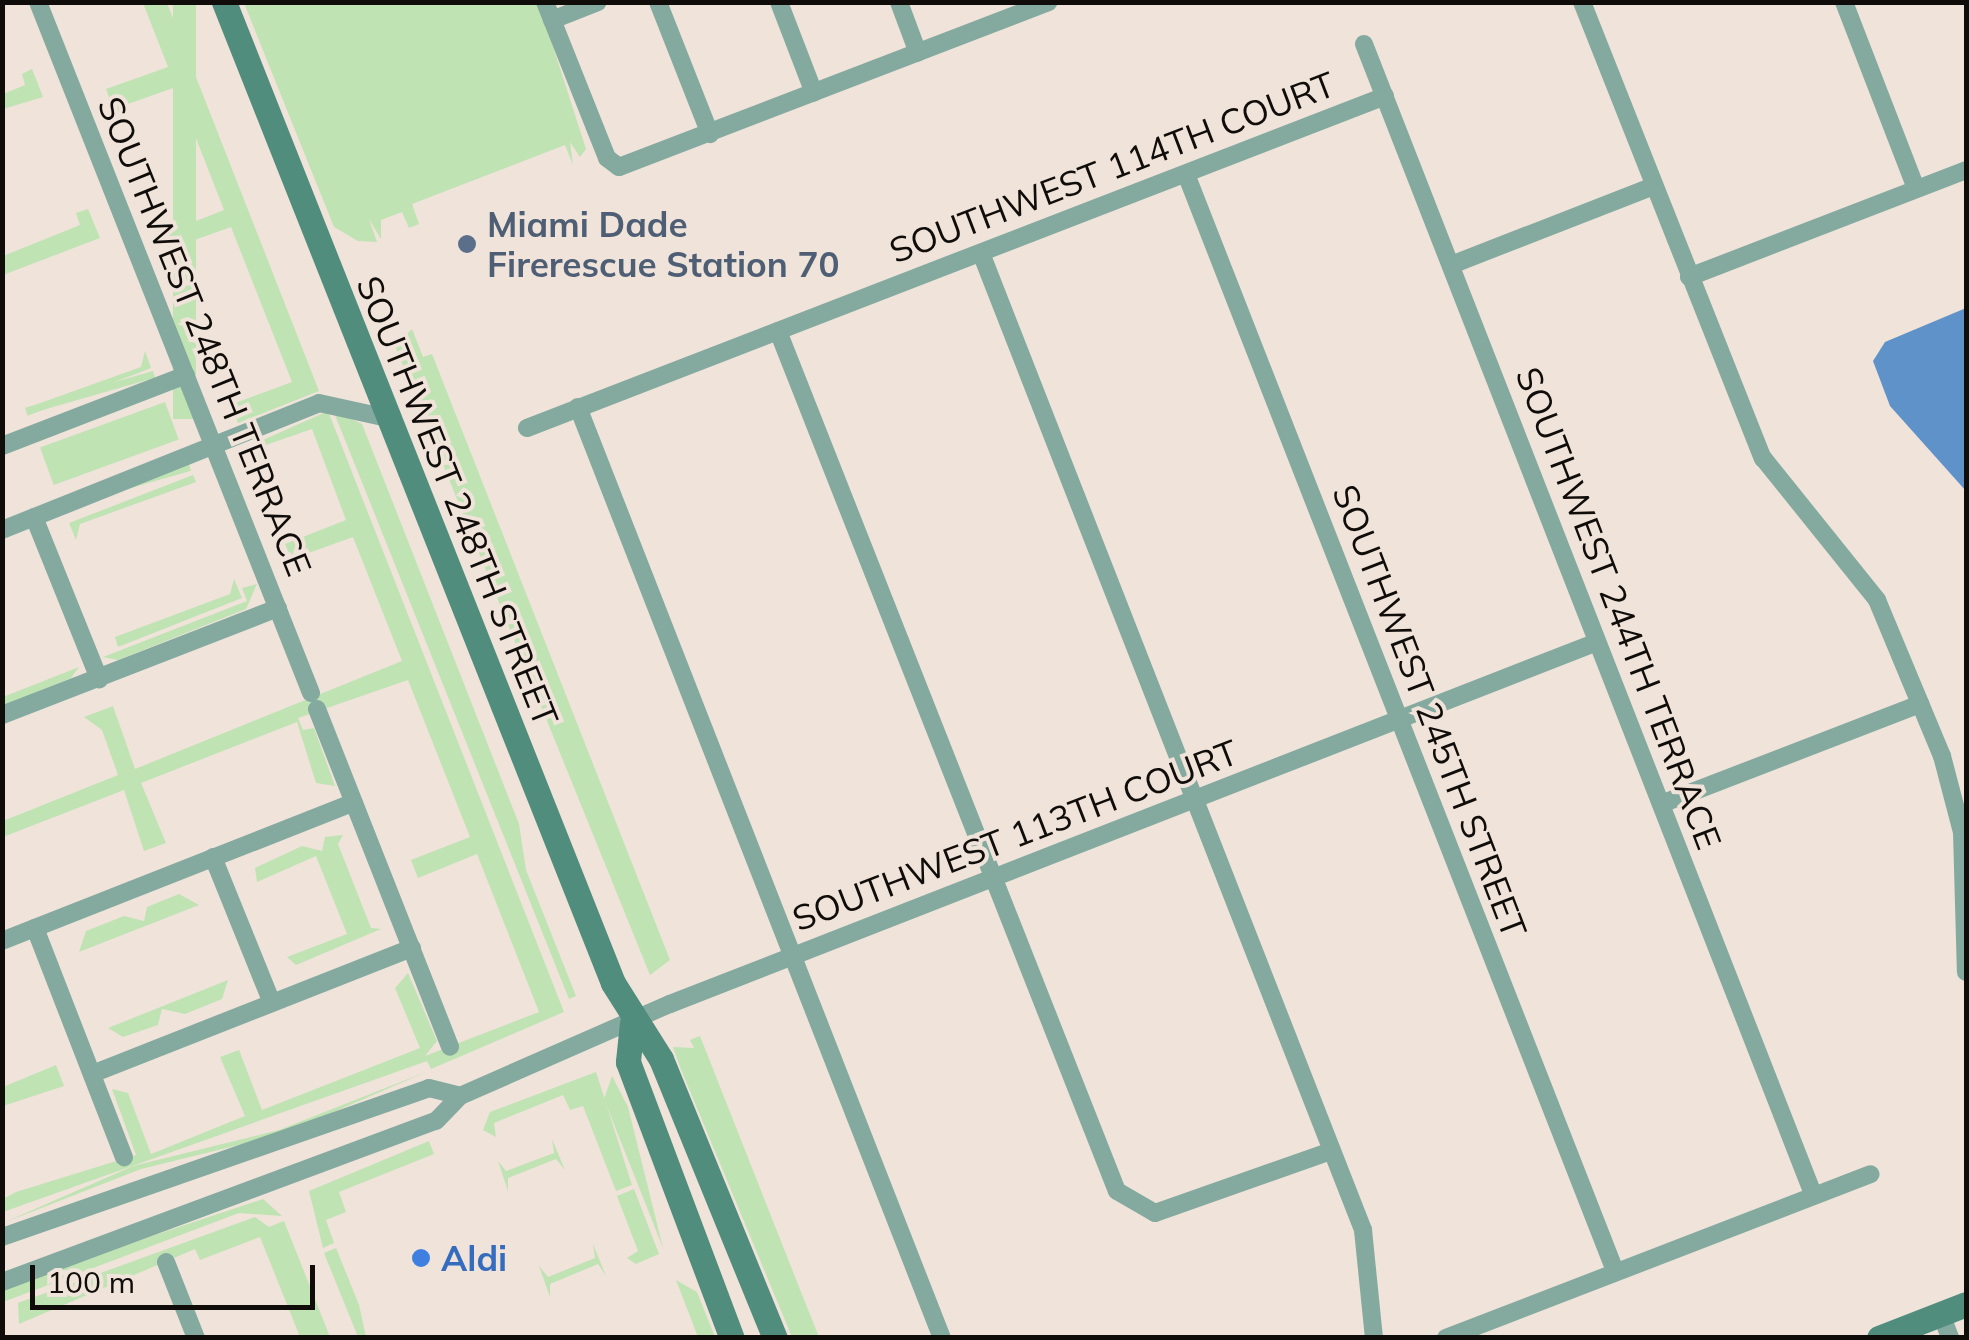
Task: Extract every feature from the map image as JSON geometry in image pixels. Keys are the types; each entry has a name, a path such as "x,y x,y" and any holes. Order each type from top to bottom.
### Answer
{"street":[{"name":"SOUTHWEST 248TH TERRACE","path":"38,2 450,1046"},
{"name":"SOUTHWEST 248TH STREET","path":"224,2 387,418 632,1023 661,1059 775,1338"},
{"path":"598,2 549,11 614,165 710,134 918,53 1020,8 1048,2"},
{"path":"658,2 710,134"},
{"path":"779,2 814,94"},
{"path":"899,2 918,53"},
{"path":"1582,2 1689,277 1773,478 1866,582 1920,704 1962,832 1966,972"},
{"path":"1844,2 1916,190"},
{"name":"SOUTHWEST 244TH TERRACE","path":"1364,44 1813,1194"},
{"name":"SOUTHWEST 114TH COURT","path":"527,428 1384,96"},
{"path":"1689,277 1966,170"},
{"name":"SOUTHWEST 245TH STREET","path":"1186,174 1614,1272"},
{"path":"1450,265 1654,186"},
{"path":"981,253 1363,1230 1374,1338"},
{"path":"778,331 1112,1182 1132,1206 1155,1213 1331,1151"},
{"path":"3,444 186,375"},
{"path":"2,530 322,402 387,418"},
{"path":"578,407 942,1338"},
{"path":"34,517 99,679"},
{"path":"2,716 278,608"},
{"name":"SOUTHWEST 113TH COURT","path":"2,1282 436,1121 460,1096 793,956 1597,642"},
{"path":"1660,804 1920,704"},
{"path":"2,941 354,802"},
{"path":"213,857 272,1003"},
{"path":"36,928 124,1157"},
{"path":"92,1074 412,948"},
{"name":"SOUTHWEST 248TH STREET","path":"632,1023 628,1062 732,1338"},
{"name":"SOUTHWEST 113TH COURT","path":"2,1237 429,1088 460,1096"},
{"path":"1446,1338 1870,1174"},
{"path":"166,1262 196,1338"},
{"path":"1886,1336 1945,1326 1966,1304"}],"green space":[{"path":"143,3 167,3 319,391 238,423 230,405 292,382 231,227 178,246 174,261 163,234 224,210 176,87 125,105 128,115 118,122 106,89 168,67"},
{"path":"173,3 196,3 196,419 173,419"},
{"path":"244,3 539,3 586,149 580,157 570,142 573,165 565,145 412,204 419,224 409,228 402,212 381,220 381,239 369,219 377,242 358,241 334,227"},
{"path":"32,69 43,97 3,109 3,94 25,85 22,74"},
{"path":"88,209 100,238 3,275 3,256 80,225 76,213"},
{"path":"412,329 423,357 432,354 670,960 650,975 395,346"},
{"path":"145,351 151,368 27,416 32,406 141,367"},
{"path":"153,371 155,378 27,414 25,408"},
{"path":"165,402 179,440 54,485 40,447"},
{"path":"333,410 362,424 519,824 526,870 576,996 569,999"},
{"path":"328,411 564,1012 431,1069 427,1061 3,1212 3,1199 16,1192 136,1155 112,1089 128,1093 151,1154 245,1116 220,1057 239,1050 262,1110 420,1048 395,988 408,973 437,1041 425,1056 539,1012 477,854 418,878 411,860 470,837 408,680 298,718 303,730 314,728 335,786 316,783 297,722 141,783 166,843 144,851 124,790 3,837 3,821 118,775 102,730 84,717 113,706 135,769 402,661 353,537 303,555 297,572 285,544 346,520 312,429 260,447 264,457 254,464 247,447"},
{"path":"189,464 191,471 63,507 61,501"},
{"path":"193,475 196,482 80,524 76,540 69,523"},
{"path":"234,579 242,598 118,647 115,637 230,594"},
{"path":"257,584 246,609 118,660 103,657 247,601 242,588"},
{"path":"79,667 71,678 3,706 3,697"},
{"path":"343,835 338,844 371,928 381,929 296,965 287,957 347,934 316,856 257,882 255,868 302,846 322,851 325,837"},
{"path":"179,894 199,905 79,952 86,931 124,916 144,921 147,907"},
{"path":"228,980 222,999 185,1014 162,1009 158,1025 123,1037 108,1028"},
{"path":"700,1036 819,1337 792,1337 680,1067 673,1047 694,1048 690,1040"},
{"path":"56,1065 64,1086 3,1106 3,1087"},
{"path":"426,1072 283,1134 141,1169 3,1223 133,1166 279,1130"},
{"path":"596,1072 632,1185 616,1191 583,1106 570,1110 563,1095 494,1123 496,1137 483,1130 490,1112"},
{"path":"612,1076 628,1107 663,1248 604,1099"},
{"path":"552,1139 565,1170 556,1159 508,1178 508,1191 498,1161 506,1171 554,1153"},
{"path":"429,1141 434,1154 339,1192 346,1212 326,1220 334,1243 323,1248 309,1191"},
{"path":"634,1189 659,1254 636,1264 627,1258 638,1251 617,1196"},
{"path":"263,1199 282,1216 239,1213 3,1302 5,1290 98,1254"},
{"path":"255,1217 269,1227 284,1221 330,1337 300,1337 260,1237 200,1260 195,1249 19,1324 18,1303"},
{"path":"593,1244 606,1276 598,1264 550,1284 550,1297 539,1266 548,1277 595,1258"},
{"path":"336,1248 359,1305 366,1337 358,1337 324,1253"},
{"path":"676,1280 697,1292 715,1337 698,1337"}],"water":[{"path":"1966,308 1966,491 1890,406 1873,361 1885,342"}],"place":[{"name":"Miami Dade Firerescue Station 70","path":"467,244"},
{"name":"Aldi","path":"421,1258"}]}
